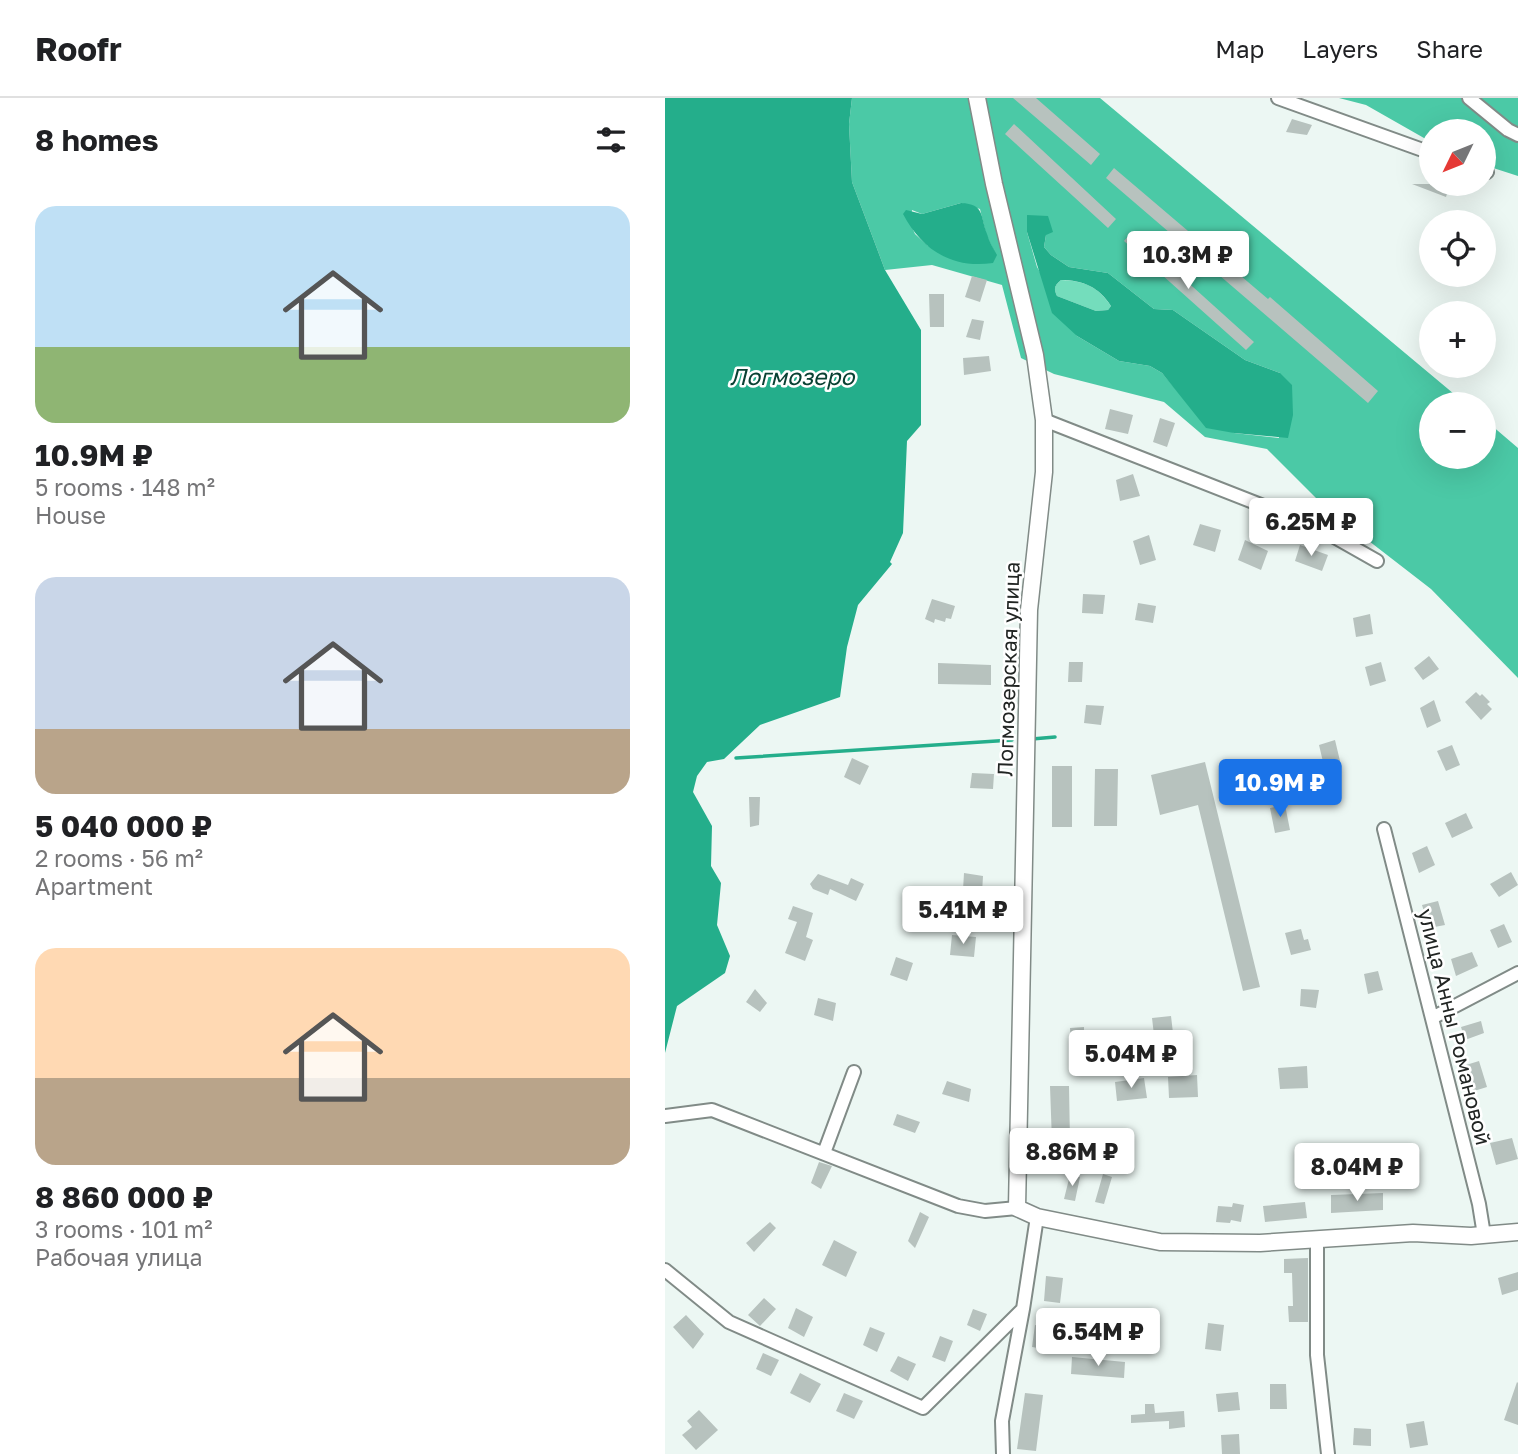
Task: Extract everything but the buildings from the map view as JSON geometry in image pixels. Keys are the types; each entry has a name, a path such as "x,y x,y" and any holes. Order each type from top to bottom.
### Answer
{"street":[{"name":"Логмозерская улица","path":"977,98 993,184 1035,355 1044,420 1044,472 1029,610 1017,1208"},
{"path":"1278,98 1419,149"},
{"path":"1469,98 1513,133"},
{"path":"1044,420 1317,527 1377,561"},
{"name":"улица Анны Романовой","path":"1384,829 1479,1204 1484,1235"},
{"path":"1431,1018 1518,973"},
{"path":"824,1153 854,1072"},
{"path":"665,1116 712,1110 958,1206 985,1212 1017,1208 1037,1217 1160,1242 1260,1243 1413,1233 1484,1235 1518,1232"},
{"path":"1003,1454 1002,1421 1037,1217"},
{"path":"1317,1239 1317,1355 1328,1454"},
{"path":"665,1270 729,1322 923,1408 1023,1308"}],"shaded area":[{"path":"852,98 1100,98 1419,365 1419,378 1435,378 1452,392 1419,392 1419,469 1496,469 1496,429 1518,448 1518,678 1431,589 1325,507 1267,449 1205,437 1164,402 1054,374 1021,358 1002,285 932,265 885,270 852,182 849,124","holes":["961,203 980,209 986,234 996,255 928,246 915,234 911,225 912,210 922,214","1027,215 1046,235 1044,247 1069,267 1108,273 1154,309 1173,310 1245,360 1280,373 1279,438 1234,433 1184,399 1162,373 1150,366 1119,361 1077,336 1037,267 1027,232"]},
{"path":"1339,98 1518,98 1518,176 1496,169 1496,119 1419,119 1419,135 1366,105"},
{"path":"1061,280 1090,286 1111,306 1108,310 1096,311 1057,296 1055,287"}],"water":[{"name":"Логмозеро","path":"665,98 852,98 849,124 852,182 885,270 921,330 921,425 907,441 903,533 890,562 892,564 858,605 847,647 840,697 760,725 724,759 707,762 697,776 693,792 712,826 711,866 721,883 717,925 730,956 725,973 677,1006 665,1053"},
{"path":"961,203 974,206 980,212 997,255 993,263 964,263 940,254 919,238 903,214 906,210 922,214"},
{"path":"1027,215 1048,216 1053,232 1046,235 1044,247 1051,255 1069,267 1108,273 1154,309 1173,310 1245,360 1280,373 1292,385 1293,415 1288,438 1206,428 1162,373 1150,366 1119,361 1077,336 1052,313 1027,232","holes":["1069,280 1096,289 1111,306 1108,310 1096,311 1057,296 1057,283"]}],"waterway":[{"path":"1032,739 1055,737"},
{"path":"736,758 1012,740"}]}
